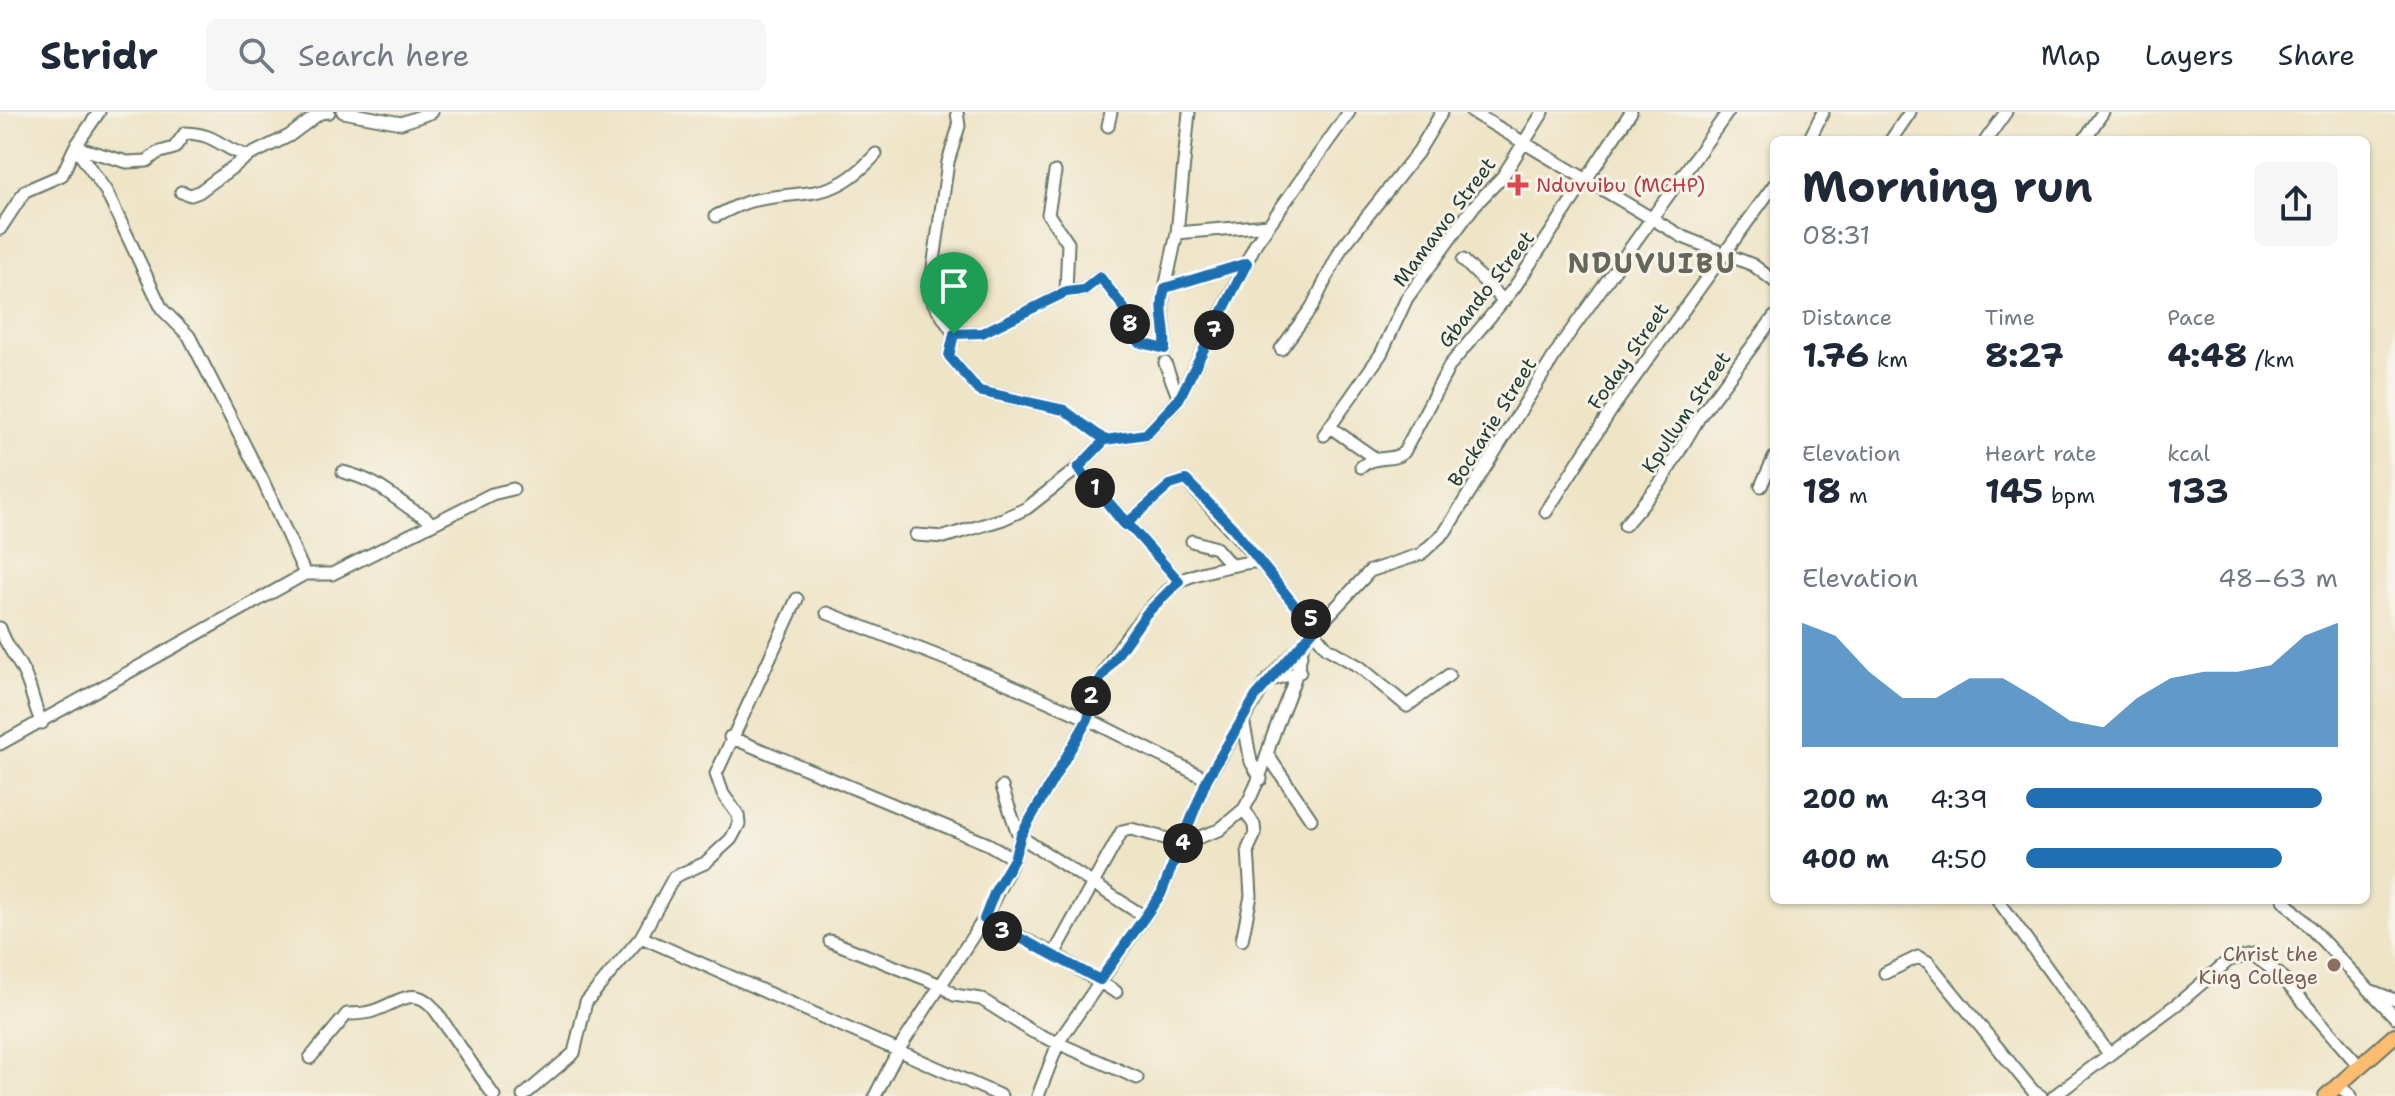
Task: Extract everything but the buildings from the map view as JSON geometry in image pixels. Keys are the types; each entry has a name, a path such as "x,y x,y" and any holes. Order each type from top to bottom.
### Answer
{"main road":[{"path":"2326,1096 2395,1035"}],"street":[{"path":"0,228 25,191 62,175 75,147 99,112"},
{"path":"181,192 191,195 199,192 248,156 289,136 320,113 329,112"},
{"path":"343,112 401,123 432,112"},
{"path":"957,112 959,126 948,162 929,296 954,334 949,356 979,391 1064,410 1105,440"},
{"path":"1108,126 1111,112"},
{"path":"954,334 982,333 1066,292 1084,290 1100,277 1124,308 1138,342 1165,349 1167,326 1160,306 1177,233 1189,112"},
{"path":"916,535 944,537 1003,519 1027,508 1078,468 1105,440 1146,434 1179,399 1269,225 1349,112"},
{"path":"1281,349 1312,307 1341,249 1418,152 1442,112"},
{"path":"1472,112 1683,237 1753,265 1770,278"},
{"name":"Mamawo Street","path":"1373,457 1327,431 1381,354 1407,298 1474,206 1503,176 1543,112"},
{"name":"Gbando Street","path":"1361,467 1373,457 1398,458 1404,452 1450,365 1504,301 1588,181 1631,112"},
{"name":"Bockarie Street","path":"1038,1096 1059,1041 1161,894 1207,779 1267,681 1370,571 1421,554 1445,532 1563,342 1728,112"},
{"path":"1811,136 1823,112"},
{"path":"1894,136 1910,112"},
{"path":"1989,136 2006,112"},
{"path":"2087,136 2103,112"},
{"path":"75,147 127,162 147,161 157,153 174,148 185,133 209,134 232,151 248,156"},
{"path":"75,147 106,191 162,309 189,336 263,481 305,574"},
{"path":"716,216 752,201 835,188 861,172 876,154"},
{"path":"1055,172 1048,214 1068,243 1066,292"},
{"name":"Foday Street","path":"1546,512 1614,406 1770,190"},
{"path":"1177,233 1269,225"},
{"path":"1463,260 1504,301"},
{"path":"1165,288 1247,263"},
{"name":"Kpullum Street","path":"1625,525 1661,482 1700,416 1770,322"},
{"path":"1165,363 1179,399"},
{"path":"1761,486 1770,467"},
{"path":"1078,468 1125,525 1179,581"},
{"path":"343,472 372,480 414,512 427,517 431,524"},
{"path":"1125,525 1170,485 1186,480 1316,628 1327,648 1360,667 1407,706 1449,675"},
{"path":"0,744 305,574 332,574 492,494 513,489"},
{"path":"1192,541 1216,548 1229,563"},
{"path":"875,1096 899,1049 984,919 995,891 1014,859 1021,835 1088,719 1094,688 1146,614 1179,581 1229,563 1259,561"},
{"path":"523,1096 574,1053 586,1002 641,937 674,877 705,863 731,839 739,824 738,815 723,794 716,774 730,737 797,599"},
{"path":"827,613 992,677 1088,719 1207,779"},
{"path":"0,628 6,647 27,678 30,700 42,723"},
{"path":"1054,954 1122,831 1131,829 1183,843 1219,830 1244,809 1261,779 1267,754 1300,672 1303,641"},
{"path":"1267,681 1300,672"},
{"path":"1243,719 1251,762 1261,779"},
{"path":"730,737 988,844 1014,859"},
{"path":"1267,754 1311,819"},
{"path":"1002,787 1021,835 1145,917"},
{"path":"1242,940 1251,896 1248,849 1255,834 1254,825 1244,809"},
{"path":"2001,904 2109,1054"},
{"path":"2288,904 2395,1017"},
{"path":"984,919 1054,954 1116,992"},
{"path":"641,937 1001,1096"},
{"path":"830,941 941,985 954,995 981,999 1033,1032 1137,1078"},
{"path":"2054,1096 2229,960 2253,955 2279,974 2360,1067"},
{"path":"1885,973 1918,957 1928,962 2033,1091 2041,1096"},
{"path":"2368,990 2395,1000"},
{"path":"310,1058 347,1014 371,1012 399,997 418,997 435,1010 494,1096"},
{"path":"2338,1085 2351,1096"}],"place":[{"name":"Nduvuibu (MCHP)","path":"1518,185"},
{"name":"Christ the King College","path":"2334,965"}],"district":[{"name":"NDUVUIBU","path":"1652,263"}],"route":[{"path":"954,334 949,356 979,391 1064,410 1105,440 1078,468 1125,525 1179,581 1146,614 1094,688 1088,705 1088,719 1021,835 1014,859 995,891 984,919 1100,980 1161,894 1207,779 1256,696 1319,624 1300,612 1233,528 1186,480 1170,485 1125,525 1078,468 1105,440 1146,434 1179,399 1247,263 1165,288 1160,306 1167,326 1165,349 1138,342 1124,308 1100,277 1084,290 1066,292 982,333 954,334"}]}
